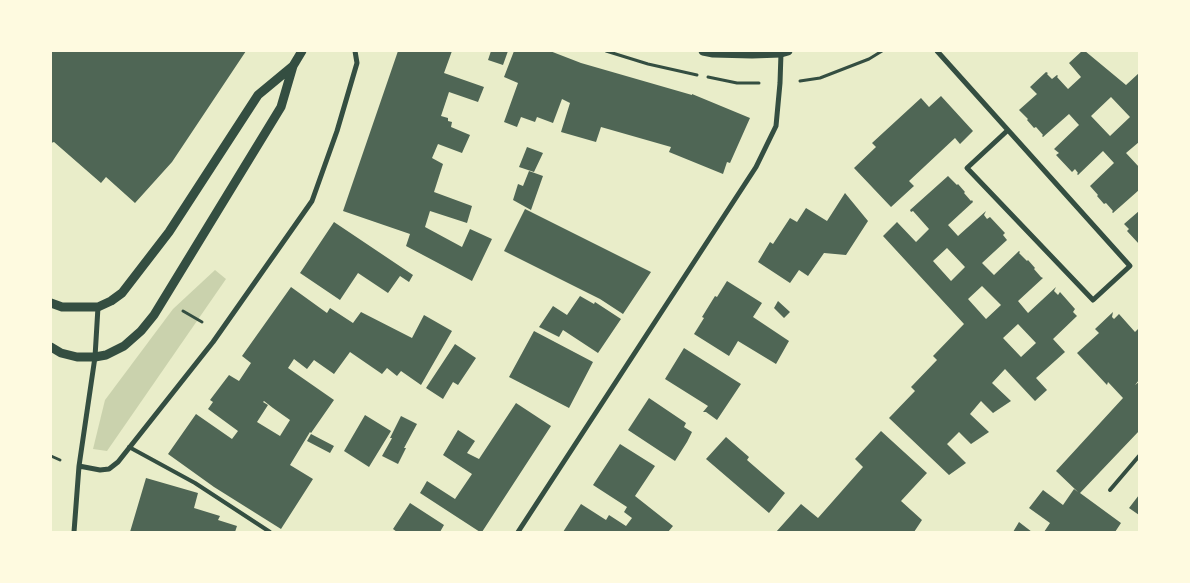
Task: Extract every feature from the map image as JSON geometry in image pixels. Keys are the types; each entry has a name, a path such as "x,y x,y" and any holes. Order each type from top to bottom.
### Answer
{"street":[{"path":"51,347 61,353 77,357 95,358 124,346 141,331 154,315 281,107 294,66 302,51"},
{"path":"79,466 100,470 109,469 118,462 213,342 312,201 337,131 357,63 355,51"},
{"path":"518,532 756,167 776,126 785,52 723,54 703,51"},
{"path":"938,51 1130,266 1092,300 967,168 1008,130"},
{"path":"51,303 62,307 98,307 122,293 169,232 258,95 294,66"},
{"path":"74,532 79,466 95,358 98,307"}],"lane":[{"path":"129,447 195,483 270,532"},
{"path":"1110,490 1139,456"}],"green space":[{"path":"215,270 226,279 107,451 93,449 105,400 173,309"}],"building":[{"path":"51,51 246,51 172,162 135,203 106,177 101,183 54,142 51,143"},
{"path":"398,51 452,51 444,73 484,87 478,102 449,92 441,116 448,118 448,121 452,122 451,127 470,135 462,153 438,144 432,158 443,164 434,192 472,206 467,223 430,211 425,227 462,247 470,229 492,239 472,281 406,246 410,234 343,211"},
{"path":"491,51 508,51 503,65 488,60"},
{"path":"514,51 550,51 581,63 692,94 750,118 730,163 727,162 723,174 669,152 671,147 601,127 596,142 561,132 570,103 562,99 553,123 537,117 535,122 521,117 517,127 504,122 518,83 504,77"},
{"path":"1082,51 1085,51 1126,85 1139,73 1139,142 1126,153 1139,167 1139,190 1113,213 1090,186 1114,163 1103,151 1078,175 1075,169 1072,172 1056,155 1059,153 1054,149 1079,125 1069,114 1043,137 1019,110 1037,94 1030,87 1046,72 1052,79 1057,75 1068,89 1081,77 1069,63","holes":["1111,97 1130,117 1110,136 1091,116"]},
{"path":"941,96 973,131 960,144 955,138 909,181 914,186 891,207 854,168 876,147 872,143 921,98 929,107"},
{"path":"527,147 543,153 534,172 519,167"},
{"path":"529,171 543,176 531,210 513,200 518,184 523,186"},
{"path":"948,176 958,184 973,202 948,225 958,236 986,211 984,215 987,219 990,217 1005,233 1003,235 1007,240 982,263 994,275 1019,251 1043,278 1018,301 1028,313 1056,287 1054,291 1058,295 1060,292 1075,309 1073,312 1077,316 1053,339 1065,352 1036,378 1047,390 1035,401 1005,369 992,383 1011,401 993,413 981,401 970,414 989,432 971,444 959,432 947,444 966,463 949,475 889,418 915,391 911,387 937,360 933,356 964,324 883,236 897,222 916,242 929,229 910,210","holes":["947,248 965,267 951,281 933,261","982,286 1001,305 986,319 968,299","1018,324 1036,343 1021,357 1003,338"]},
{"path":"845,193 868,221 846,255 824,253 808,276 799,270 790,283 758,262 770,242 773,244 790,218 797,222 806,208 827,221"},
{"path":"525,209 651,272 623,314 600,299 504,251"},
{"path":"1139,211 1139,244 1127,231 1129,229 1124,224"},
{"path":"334,222 413,275 409,282 400,276 388,293 358,273 340,300 300,273"},
{"path":"727,281 762,303 753,317 789,341 776,364 738,341 729,356 694,334 715,296 717,297"},
{"path":"291,287 327,313 330,308 353,323 361,312 412,338 424,315 452,331 421,385 401,371 397,376 387,368 382,374 350,352 334,374 314,360 307,369 294,359 288,368 334,400 310,432 290,465 313,479 281,529 214,487 168,454 196,414 232,439 238,431 208,409 213,402 210,400 229,375 239,381 251,363 242,356","holes":["264,401 290,420 280,436 257,422 268,405"]},
{"path":"580,296 594,304 595,302 621,319 598,353 563,330 559,337 539,327 553,306 567,315"},
{"path":"778,301 790,312 784,318 774,308"},
{"path":"1113,312 1112,317 1114,319 1119,314 1135,332 1139,328 1139,380 1135,385 1139,382 1139,431 1080,493 1121,523 1115,532 1044,532 1050,523 1029,508 1043,490 1063,505 1074,489 1078,492 1056,471 1123,398 1108,382 1107,385 1077,353 1099,333 1095,329"},
{"path":"534,331 593,362 569,408 509,377"},
{"path":"455,344 476,358 458,385 453,382 443,399 426,388"},
{"path":"684,348 741,384 717,420 703,412 708,406 665,379"},
{"path":"649,398 686,423 684,427 692,432 675,461 628,430"},
{"path":"516,403 551,426 482,532 480,532 420,493 427,481 455,499 472,474 443,455 458,430 475,441 467,453 479,459"},
{"path":"365,415 391,431 369,467 344,451"},
{"path":"401,416 417,424 398,464 382,456"},
{"path":"881,431 927,473 901,501 922,520 914,532 776,532 801,504 818,518 863,467 855,459"},
{"path":"311,434 334,446 330,453 307,441"},
{"path":"726,437 749,457 747,460 785,493 769,513 706,459"},
{"path":"620,444 655,466 635,496 673,526 668,532 563,532 581,504 606,520 609,515 626,526 632,518 624,512 627,507 593,485"},
{"path":"146,478 198,493 194,508 220,516 218,520 237,526 235,532 130,532"},
{"path":"1139,495 1139,515 1129,508"},
{"path":"410,503 444,525 440,532 397,532 393,529"},
{"path":"1019,522 1032,532 1013,532"}]}
